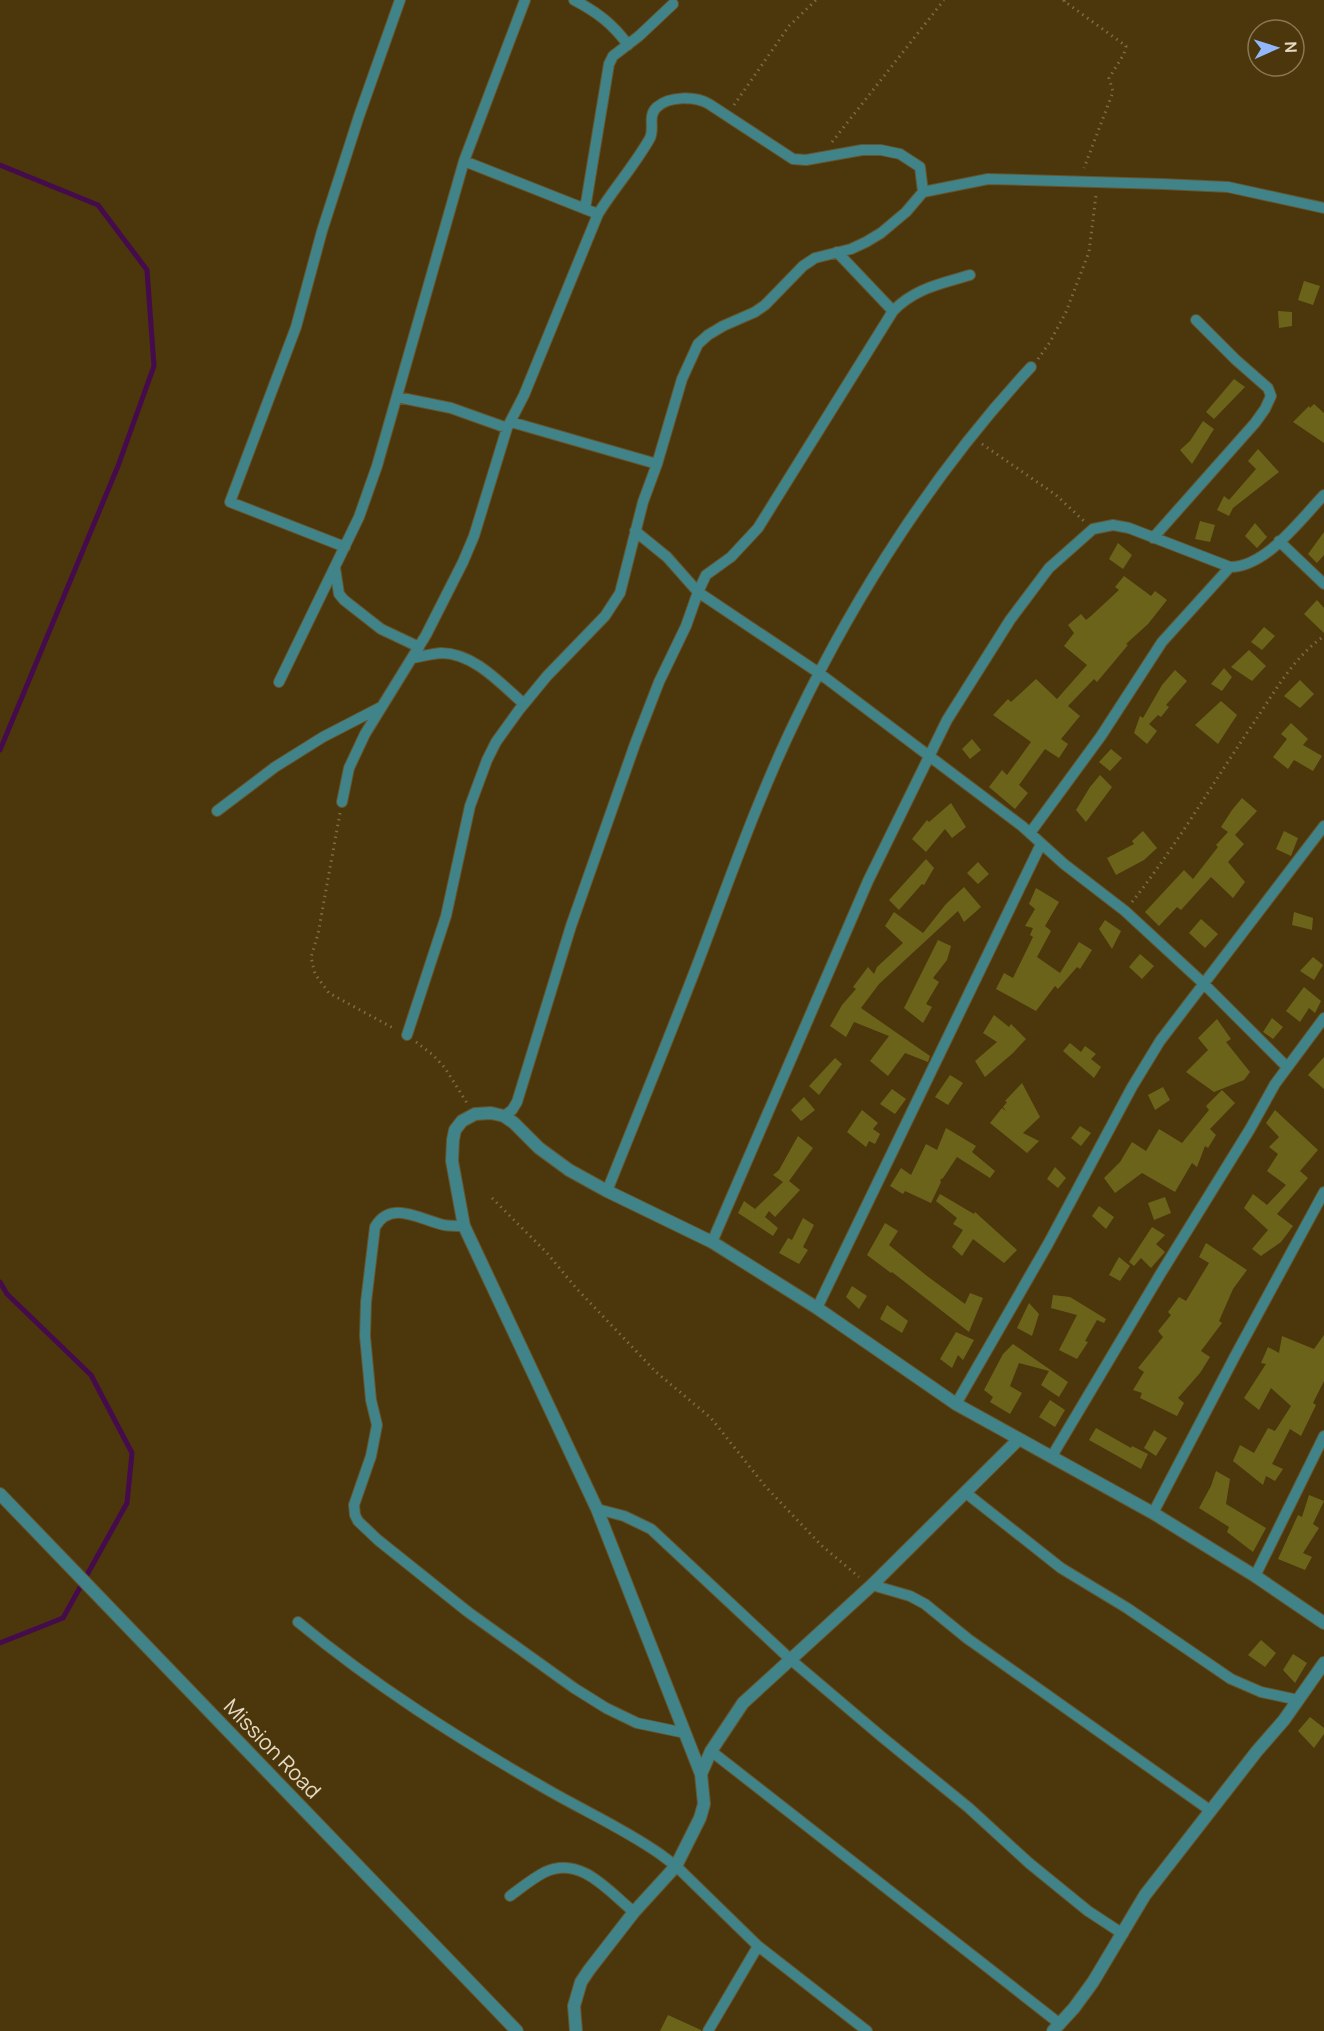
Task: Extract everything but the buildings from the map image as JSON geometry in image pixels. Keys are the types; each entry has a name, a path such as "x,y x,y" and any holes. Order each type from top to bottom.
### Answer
{"street":[{"path":"576,2031 574,2006 581,1982 634,1912 676,1866 700,1818 704,1804 701,1774 597,1509 464,1226 452,1161 455,1130 462,1121 475,1114 491,1113 504,1116 539,1148 569,1170 712,1242 817,1308 956,1404 1154,1513 1255,1576 1324,1623"},
{"path":"701,1774 711,1751 743,1703 872,1585 1019,1440"},
{"name":"Mission Road","path":"0,1494 517,2031"},
{"path":"1057,2028 1093,1982 1145,1895 1257,1751 1284,1720 1324,1664"}],"lane":[{"path":"345,547 230,502 296,327 322,231 399,0"},
{"path":"279,682 359,517 371,484 464,160 525,0"},
{"path":"574,0 601,16 613,26 628,45"},
{"path":"585,209 609,64 613,56 673,4"},
{"path":"342,802 352,760 365,734 413,658 447,596 474,536 509,425 598,214 651,136 651,119 657,107 686,98 695,98 709,104 793,159 806,160 862,150 881,150 900,154 920,167 923,192"},
{"path":"464,160 598,214"},
{"path":"406,1035 446,916 470,806 480,775 496,742 546,675 614,605 625,579 643,502 686,369 698,345 708,335 765,305 803,266 815,258 851,249 880,233 906,212 923,192 988,179 1098,181 1228,187 1324,208"},
{"path":"837,252 893,311"},
{"path":"504,1116 517,1102 572,926 635,744 659,682 686,626 701,583 711,570 731,557 758,528 893,311 911,295 970,275"},
{"path":"1154,538 1255,423 1271,396 1268,388 1196,320"},
{"path":"607,1191 748,829 787,738 819,673 870,582 916,513 971,436 1031,367"},
{"path":"397,397 451,408 657,464"},
{"path":"712,1242 868,881 928,755 956,705 1034,586 1049,568 1092,529 1107,526 1121,526 1230,567 1239,567 1258,560 1280,541 1324,495"},
{"path":"635,531 667,557 698,592 819,673 1030,833 1075,873 1125,911 1203,982 1286,1066"},
{"path":"1280,541 1324,584"},
{"path":"1030,833 1101,736 1162,642 1230,567"},
{"path":"335,568 341,597 381,629 419,647"},
{"path":"413,658 442,653 453,654 490,674 524,704"},
{"path":"217,811 275,767 323,737 383,705"},
{"path":"956,1404 1053,1236 1132,1087 1160,1041 1324,826"},
{"path":"817,1308 1041,844"},
{"path":"1052,1456 1286,1066 1324,1018"},
{"path":"1154,1513 1235,1356 1324,1192"},
{"path":"464,1226 446,1225 415,1214 402,1213 388,1214 380,1219 375,1227 366,1302 365,1335 371,1400 377,1425 371,1456 354,1505 355,1515 378,1540 459,1606 574,1688 606,1708 637,1723 685,1733"},
{"path":"1255,1576 1324,1436"},
{"path":"966,1493 1061,1568 1136,1614 1231,1679 1261,1692 1298,1700"},
{"path":"597,1509 624,1516 651,1529 790,1659 969,1808 1029,1863 1088,1911 1123,1934"},
{"path":"872,1585 910,1596 925,1604 968,1639 1211,1811"},
{"path":"298,1622 378,1684 415,1708 542,1787 649,1846 676,1866 758,1946 867,2031"},
{"path":"711,1751 1057,2028"},
{"path":"510,1896 545,1872 565,1866 579,1869 591,1876 634,1912"},
{"path":"708,2031 758,1946"}],"path":[{"path":"726,116 789,26 816,0"},
{"path":"820,158 944,0"},
{"path":"1065,0 1102,31 1126,46 1124,54 1109,78 1113,92 1080,181"},
{"path":"1031,367 1050,342 1066,312 1089,252 1098,181"},
{"path":"971,436 1056,495 1092,529"},
{"path":"1125,911 1164,859 1280,683 1306,652 1324,636"},
{"path":"342,802 318,933 311,957 315,974 329,993 406,1035 433,1055 445,1068 475,1114"},
{"path":"492,1198 534,1239 576,1288 656,1372 711,1418 765,1486 821,1545 844,1566 872,1585"}],"waterway":[{"path":"0,165 98,205 147,270 154,366 118,466 0,750"},
{"path":"0,1282 7,1294 91,1375 132,1453 127,1503 63,1618 0,1643"}]}
